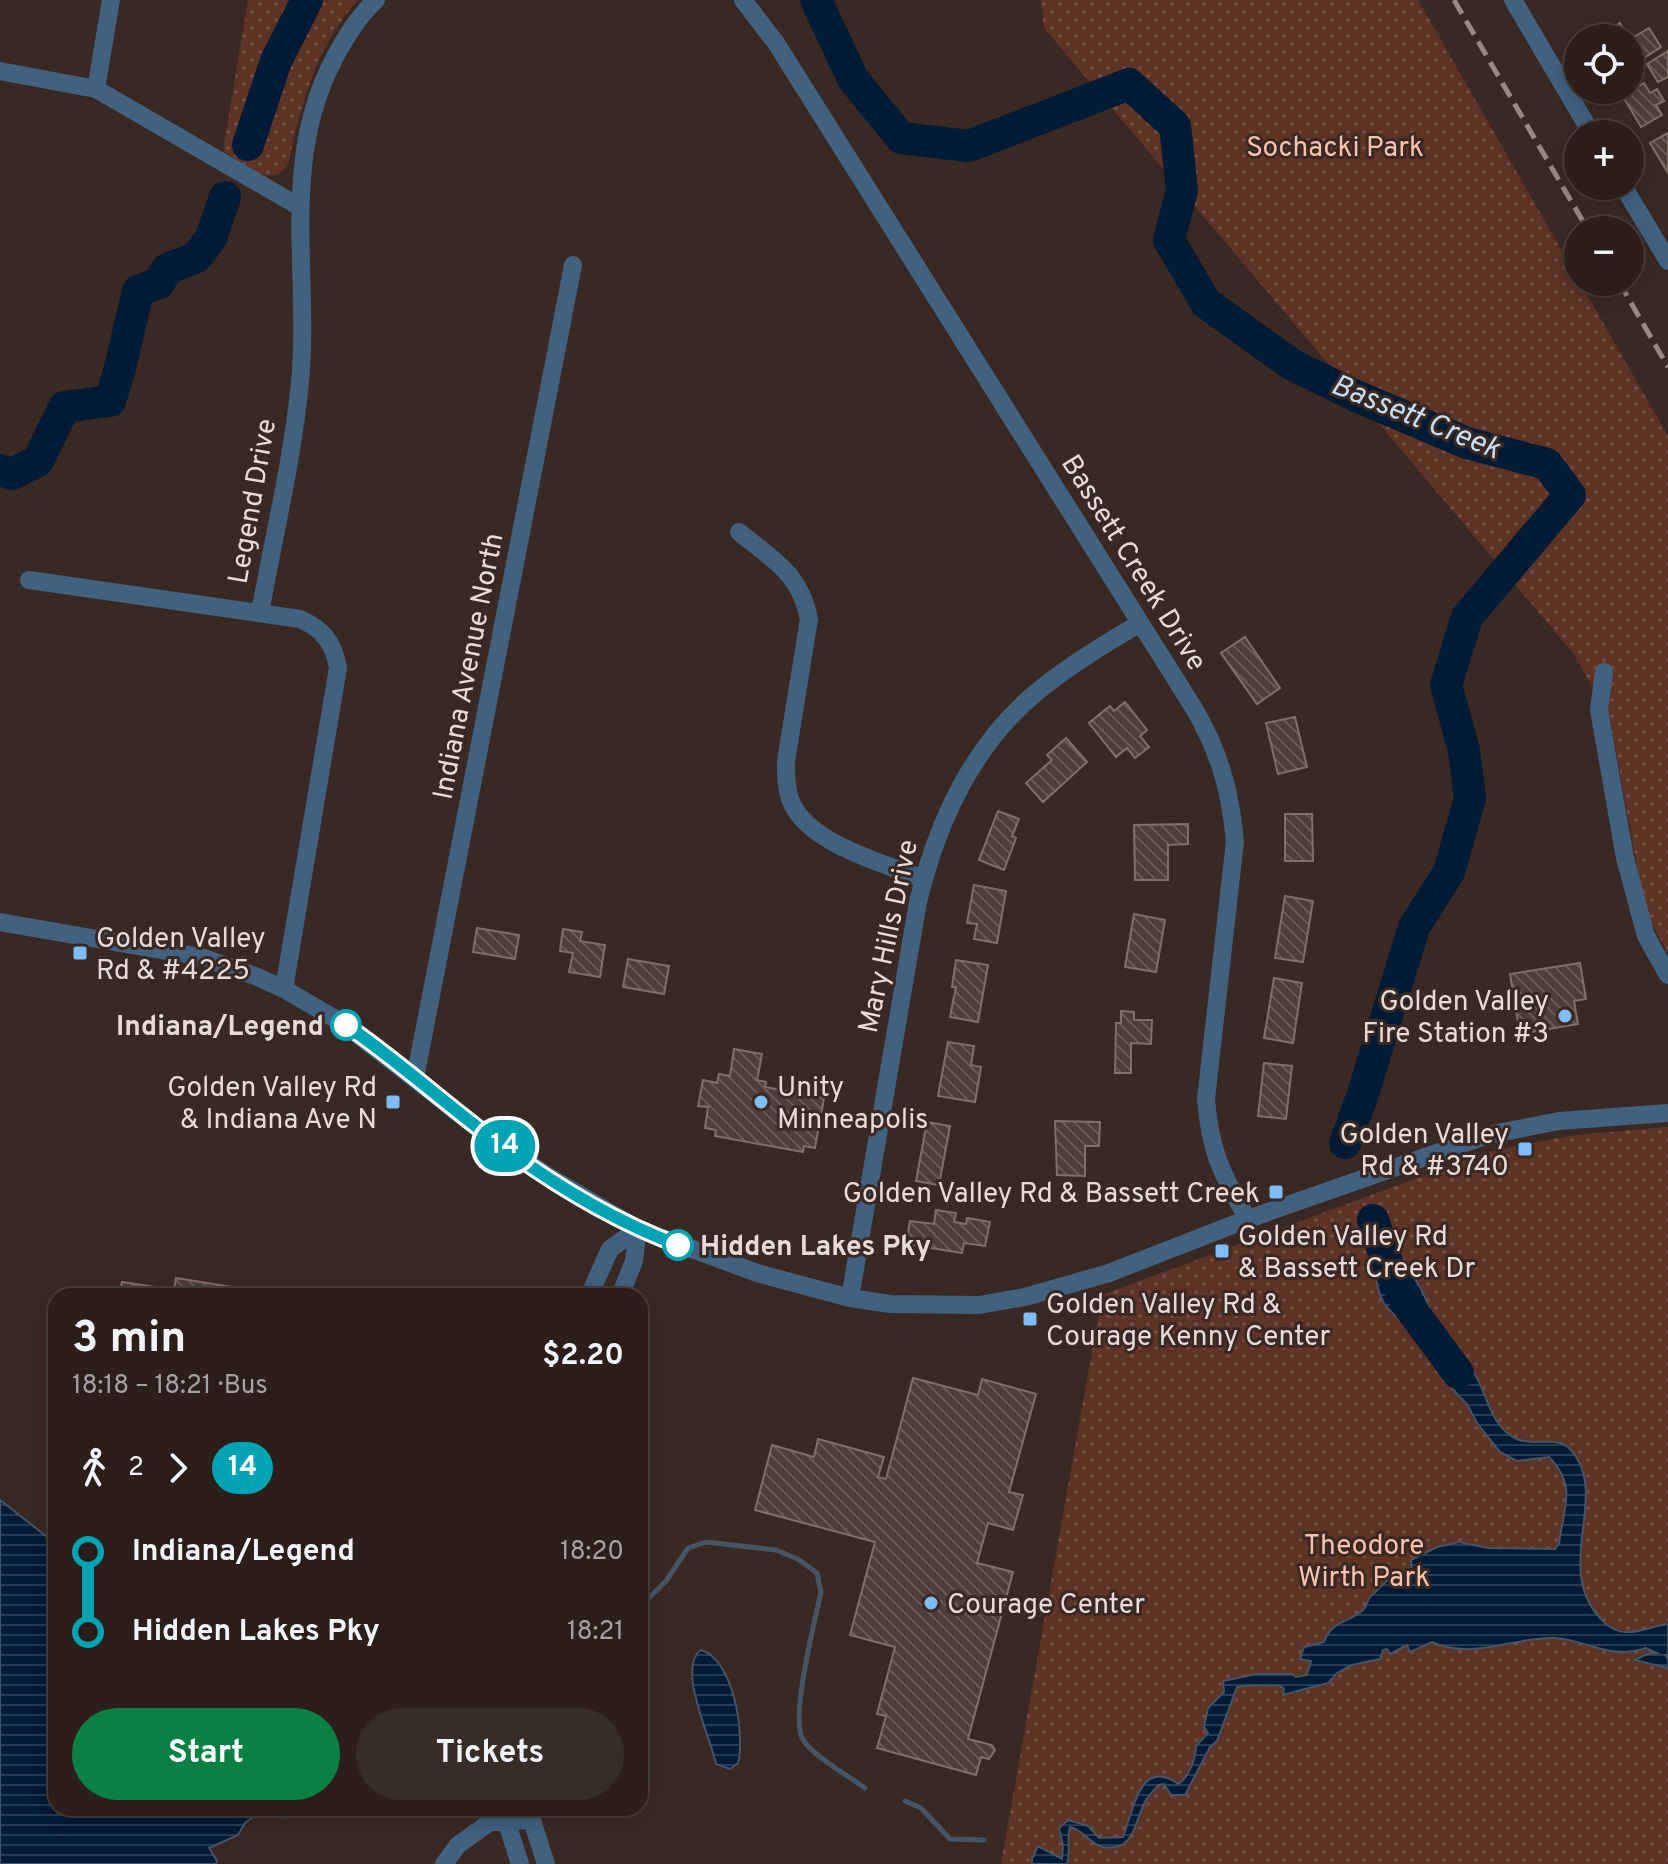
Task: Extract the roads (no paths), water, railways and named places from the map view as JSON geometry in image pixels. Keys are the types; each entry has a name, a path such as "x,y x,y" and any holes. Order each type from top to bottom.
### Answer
{"street":[{"path":"96,89 111,0"},
{"path":"0,71 96,89 300,207 301,162 309,118 325,76 345,39 376,0"},
{"name":"Bassett Creek Drive","path":"743,0 776,43 1140,623 1209,735 1223,768 1232,804 1235,841 1206,1099 1209,1132 1218,1165 1248,1219"},
{"path":"1513,0 1584,120"},
{"path":"1631,200 1668,261"},
{"name":"Legend Drive","path":"284,989 338,668 336,651 315,626 300,619 260,613 299,395 303,340 300,207"},
{"name":"Indiana Avenue North","path":"415,1078 573,265"},
{"path":"739,532 793,577 805,597 809,619 786,761 787,785 793,807 808,826 827,839 923,879"},
{"path":"29,580 260,613"},
{"name":"Mary Hills Drive","path":"850,1298 885,1083 923,879 947,810 971,767 1034,694 1073,664 1140,623"},
{"path":"1604,672 1599,710 1625,858 1646,936 1668,975"},
{"path":"0,922 201,957 284,989 357,1033 480,1130 546,1175 638,1229 757,1273 850,1298 890,1304 932,1307 979,1305 1025,1297 1109,1273 1248,1219 1488,1135 1559,1121 1668,1113"},
{"path":"593,1288 610,1249 638,1229"},
{"path":"623,1288 634,1261 638,1229"},
{"path":"444,1864 458,1845 500,1816"},
{"path":"504,1816 513,1862 543,1857 531,1816"}],"water":[{"path":"1380,1217 1392,1238 1399,1264 1418,1283 1436,1324 1420,1335 1393,1314 1381,1298 1366,1223"},
{"path":"1437,1334 1453,1356 1471,1368 1494,1417 1507,1433 1523,1441 1558,1443 1570,1449 1581,1467 1586,1487 1580,1553 1581,1576 1587,1597 1602,1621 1619,1631 1637,1631 1668,1624 1668,1655 1665,1655 1668,1668 1635,1660 1657,1653 1646,1648 1611,1651 1555,1638 1478,1649 1447,1647 1432,1642 1410,1652 1407,1645 1390,1654 1387,1649 1383,1650 1380,1659 1352,1665 1337,1673 1328,1683 1283,1695 1284,1689 1279,1685 1237,1687 1217,1741 1210,1747 1185,1795 1171,1795 1164,1784 1159,1785 1146,1800 1132,1833 1122,1845 1103,1847 1070,1827 1067,1864 1032,1864 1038,1846 1062,1859 1059,1828 1068,1820 1088,1826 1099,1838 1123,1837 1135,1802 1147,1782 1155,1777 1165,1777 1178,1784 1189,1772 1196,1746 1208,1733 1204,1727 1208,1708 1224,1692 1223,1681 1256,1674 1307,1675 1311,1661 1300,1659 1304,1647 1324,1642 1336,1626 1359,1614 1370,1597 1393,1574 1402,1575 1412,1569 1411,1560 1437,1547 1459,1542 1488,1548 1555,1549 1559,1543 1566,1497 1566,1487 1558,1467 1549,1457 1517,1461 1500,1452 1448,1381 1443,1363 1427,1341"},
{"path":"0,1500 48,1538 48,1816 254,1816 245,1823 238,1835 209,1848 216,1864 0,1864"},
{"path":"701,1650 722,1668 734,1699 740,1750 738,1763 730,1769 716,1764 697,1704 692,1671 694,1659"}],"waterway":[{"name":"Bassett Creek","path":"248,145 276,61 307,0"},
{"name":"Bassett Creek","path":"816,0 853,79 901,138 969,146 1129,84 1175,126 1182,190 1169,240 1206,303 1291,364 1356,396 1467,443 1547,464 1570,495 1467,617 1446,685 1464,750 1470,798 1449,872 1414,927 1345,1143"},
{"name":"Bassett Creek","path":"0,470 12,474 38,461 64,407 110,401 138,291 159,283 167,269 197,257 211,238 225,197"},
{"name":"Bassett Creek","path":"1373,1220 1389,1268 1410,1308 1458,1373"},
{"path":"648,1599 666,1581 688,1548 706,1542 776,1550 798,1559 817,1573 821,1592 809,1644 799,1726 807,1745 865,1788"},
{"path":"905,1801 921,1808 950,1839 984,1840"}],"railway":[{"path":"1454,0 1580,216"},
{"path":"1627,296 1668,367"}],"place":[{"name":"Golden Valley Rd & #4225","path":"80,953"},
{"name":"Golden Valley Fire Station #3","path":"1565,1016"},
{"name":"Indiana/Legend","path":"346,1025"},
{"name":"Golden Valley Rd & Indiana Ave N","path":"393,1102"},
{"name":"Unity Minneapolis","path":"761,1102"},
{"name":"Golden Valley Rd & #3740","path":"1525,1149"},
{"name":"Golden Valley Rd & Bassett Creek","path":"1276,1192"},
{"name":"Hidden Lakes Pky","path":"678,1245"},
{"name":"Golden Valley Rd & Bassett Creek Dr","path":"1222,1251"},
{"name":"Golden Valley Rd & Courage Kenny Center","path":"1030,1319"},
{"name":"Courage Center","path":"931,1603"}],"park label":[{"name":"Sochacki Park","path":"1335,146"},
{"name":"Theodore Wirth Park","path":"1364,1560"}]}
